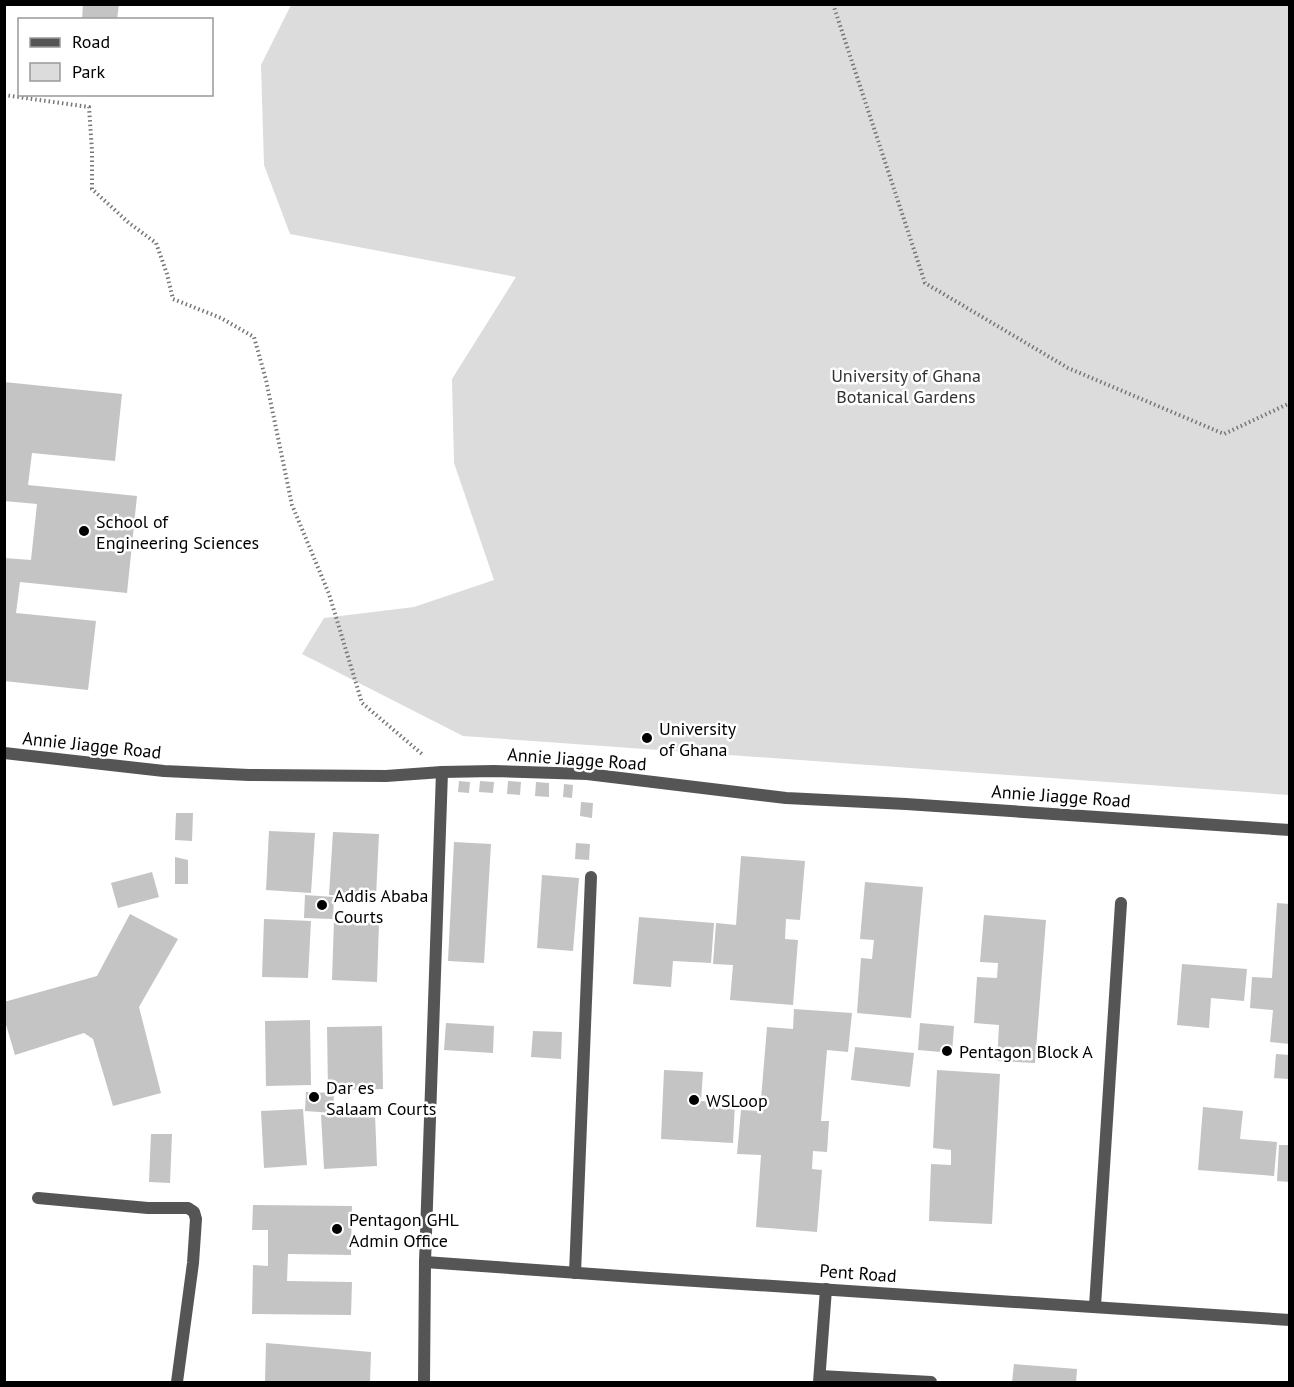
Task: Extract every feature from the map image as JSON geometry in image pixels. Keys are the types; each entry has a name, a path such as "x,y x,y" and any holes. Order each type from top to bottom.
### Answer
{"street":[{"name":"Annie Jiagge Road","path":"4,753 164,771 249,775 386,776 494,771 587,774 786,798 918,804 1290,830"},
{"path":"424,1383 425,1262 442,772"},
{"path":"575,1274 591,877"},
{"path":"1095,1306 1121,903"},
{"path":"38,1198 148,1208 188,1208 194,1212 196,1219 193,1263 177,1383"},
{"name":"Pent Road","path":"425,1262 575,1274 1290,1320"},
{"path":"826,1289 820,1379 931,1383"}],"path":[{"path":"833,4 925,283 1068,368 1224,434 1290,403"},
{"path":"4,95 88,107 93,151 92,189 129,223 156,243 173,299 221,318 254,337 266,380 292,505 329,594 362,703 442,772"}],"green space":[{"name":"University of Ghana Botanical Gardens","path":"291,5 1289,5 1289,795 463,736 302,654 324,618 414,607 494,580 454,463 452,379 516,277 290,234 264,165 261,65"}],"building":[{"path":"83,4 119,4 117,18 82,18"},
{"name":"School of Engineering Sciences","path":"4,382 122,394 115,461 32,453 28,485 137,496 127,593 20,582 16,613 96,621 88,690 4,681 4,558 31,560 37,504 4,501"},
{"path":"459,781 470,782 469,793 458,792"},
{"path":"480,781 494,782 493,793 479,792"},
{"path":"508,781 521,782 520,795 507,794"},
{"path":"536,782 549,783 549,797 535,796"},
{"path":"564,784 573,785 572,798 563,797"},
{"path":"581,802 593,803 592,818 580,816"},
{"path":"176,813 193,813 192,841 175,840"},
{"path":"269,831 315,833 311,893 266,890"},
{"path":"333,832 379,834 376,897 329,895"},
{"path":"454,842 491,844 484,963 448,961"},
{"path":"576,843 590,844 589,860 575,859"},
{"path":"741,856 805,861 800,920 786,919 785,939 798,940 793,1005 730,1000 733,965 713,964 716,923 736,925"},
{"path":"175,857 188,860 188,884 175,884"},
{"path":"152,872 159,897 118,908 111,883"},
{"path":"542,875 579,878 573,951 537,948"},
{"path":"865,882 923,887 911,1018 857,1013 861,958 872,959 874,940 860,939"},
{"path":"305,895 334,897 333,919 304,918"},
{"path":"1277,903 1290,904 1290,1044 1270,1042 1273,1010 1250,1008 1252,977 1272,978"},
{"path":"130,914 178,939 139,1007 161,1093 113,1106 93,1039 84,1033 15,1055 4,1018 4,1002 97,976"},
{"path":"984,915 1046,920 1035,1063 997,1061 999,1025 974,1023 977,977 997,978 998,963 980,962"},
{"path":"639,917 714,923 711,963 673,961 671,987 633,984"},
{"path":"264,919 311,921 308,978 262,977"},
{"path":"334,920 379,923 377,982 332,980"},
{"path":"1182,964 1247,969 1244,1001 1211,998 1209,1028 1177,1025"},
{"path":"794,1009 852,1013 848,1052 827,1050 821,1121 829,1121 827,1152 813,1151 812,1169 822,1170 817,1232 756,1227 761,1155 737,1154 741,1110 760,1111 767,1027 793,1029"},
{"path":"310,1020 311,1085 266,1086 265,1021"},
{"path":"446,1023 494,1026 493,1053 444,1050"},
{"path":"920,1023 954,1026 952,1053 918,1050"},
{"path":"382,1026 383,1089 328,1090 327,1027"},
{"path":"533,1031 562,1032 561,1059 531,1057"},
{"path":"855,1047 914,1053 910,1087 851,1080"},
{"path":"1276,1054 1290,1055 1288,1079 1274,1078"},
{"path":"664,1070 703,1072 701,1101 735,1103 733,1143 661,1139"},
{"path":"937,1070 1000,1074 992,1224 929,1221 931,1164 951,1165 951,1150 933,1148"},
{"path":"306,1092 334,1093 333,1113 305,1111"},
{"path":"1203,1107 1243,1111 1240,1139 1277,1142 1274,1176 1198,1170"},
{"path":"303,1109 307,1165 264,1168 261,1111"},
{"path":"375,1113 377,1166 324,1169 321,1115"},
{"path":"151,1134 172,1134 170,1183 149,1182"},
{"path":"1279,1145 1290,1145 1290,1182 1277,1181"},
{"path":"253,1205 352,1206 351,1255 288,1254 287,1281 352,1282 351,1315 252,1314 253,1265 268,1266 268,1230 252,1230"},
{"path":"266,1343 371,1352 370,1382 265,1382"},
{"path":"1014,1364 1077,1369 1076,1382 1012,1382"}],"place":[{"name":"School of Engineering Sciences","path":"84,531"},
{"name":"University of Ghana","path":"647,738"},
{"name":"Addis Ababa Courts","path":"322,905"},
{"name":"Pentagon Block A","path":"947,1051"},
{"name":"Dar es Salaam Courts","path":"314,1097"},
{"name":"WSLoop","path":"694,1100"},
{"name":"Pentagon GHL Admin Office","path":"337,1229"}]}
